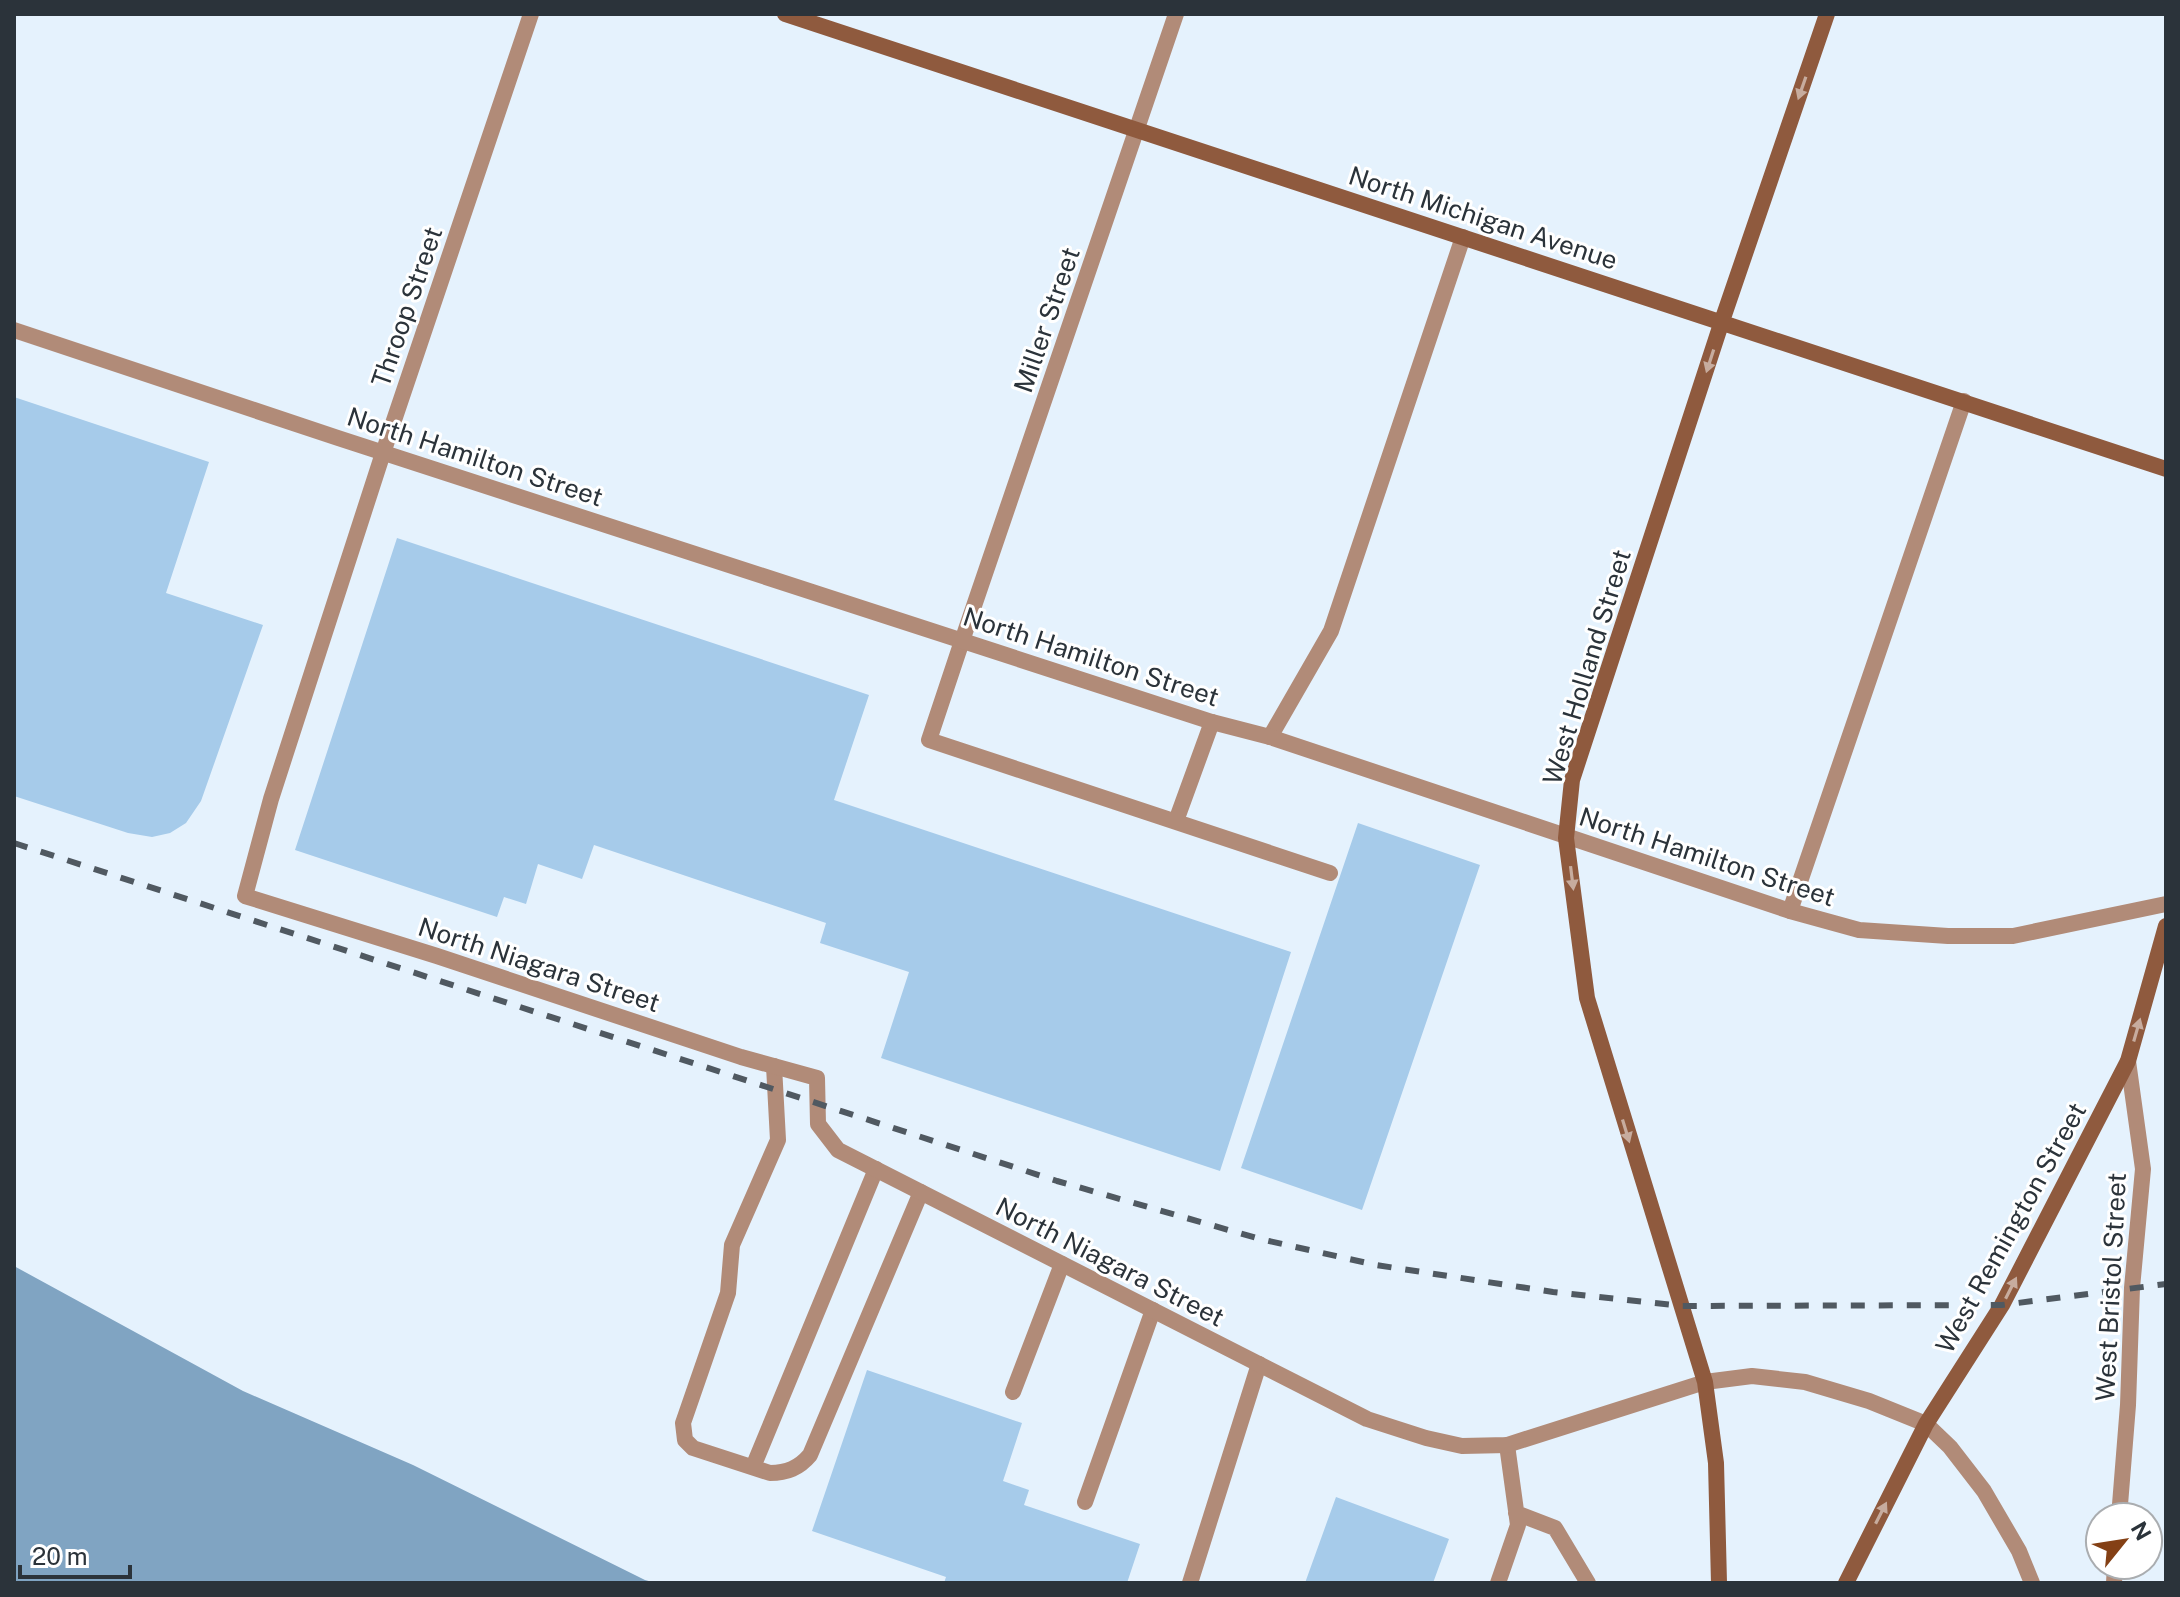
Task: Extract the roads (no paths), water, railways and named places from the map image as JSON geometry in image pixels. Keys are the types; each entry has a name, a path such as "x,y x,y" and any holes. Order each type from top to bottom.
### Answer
{"main road":[{"name":"North Michigan Avenue","path":"785,14 2166,469"},
{"name":"West Holland Street","path":"1719,1583 1716,1463 1705,1382 1587,998 1566,838 1572,780 1722,321 1827,14"},
{"name":"West Remington Street","path":"1846,1583 1926,1424 2002,1305 2128,1061 2166,926"}],"street":[{"name":"Throop Street","path":"271,799 383,453 531,14"},
{"name":"Miller Street","path":"1176,14 929,740 1176,821"},
{"path":"1270,737 1331,631 1463,237"},
{"name":"North Hamilton Street","path":"14,330 962,641 1212,722 1270,737 1790,911 1859,930 1948,936 2013,936 2166,904"},
{"path":"1790,911 1964,401"},
{"path":"1212,722 1176,821 1330,873"},
{"name":"North Niagara Street","path":"271,799 245,896 817,1078 818,1124 838,1150 1367,1419 1462,1446 1507,1445 1705,1382 1752,1376 1805,1382 1869,1401 1926,1424 1950,1447 1984,1491 2019,1551 2032,1583"},
{"name":"West Bristol Street","path":"2120,1501 2128,1405 2132,1288 2143,1169 2128,1061"},
{"path":"774,1066 778,1140 732,1245 728,1293 683,1423 685,1440 693,1448 770,1473 783,1473 801,1465 810,1455 921,1192"},
{"path":"753,1467 876,1169"},
{"path":"1013,1392 1062,1264"},
{"path":"1085,1502 1153,1310"},
{"path":"1190,1583 1259,1364"},
{"path":"1498,1583 1518,1525 1507,1445"},
{"path":"1516,1513 1555,1528 1588,1583"}],"water":[{"path":"14,1266 243,1391 413,1465 656,1583 14,1583"}],"railway":[{"path":"14,843 1057,1181 1260,1239 1376,1265 1553,1292 1682,1306 2002,1305 2166,1284"}]}
